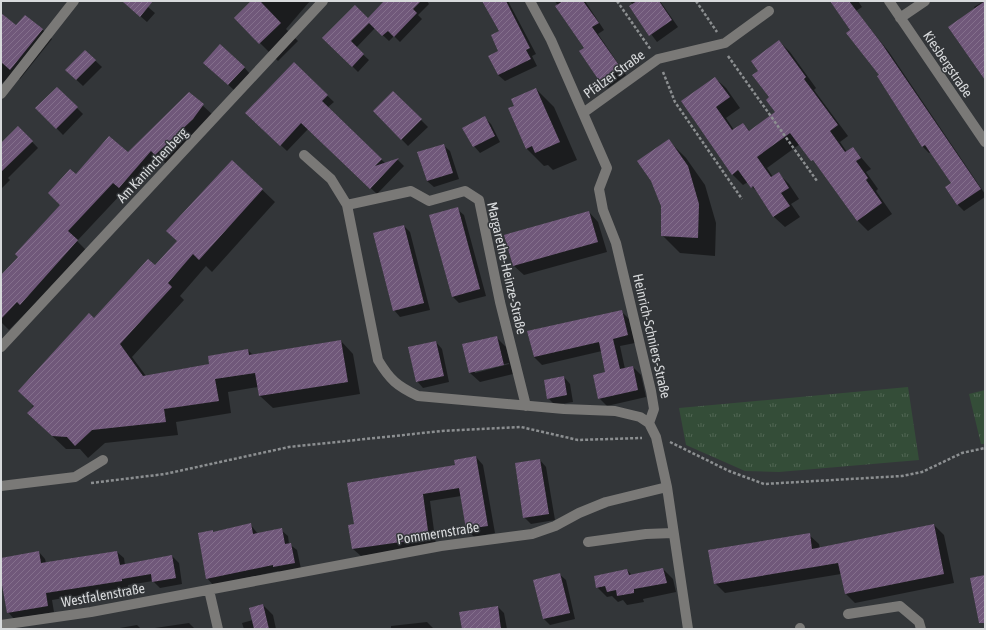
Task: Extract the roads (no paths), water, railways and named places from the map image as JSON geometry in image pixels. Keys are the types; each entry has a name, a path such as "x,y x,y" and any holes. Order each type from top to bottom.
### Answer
{"street":[{"path":"1,94 74,1"},
{"name":"Am Kaninchenberg","path":"1,347 323,1"},
{"path":"530,1 551,40 583,113"},
{"name":"Kiesbergstraße","path":"889,1 985,142"},
{"path":"900,18 924,1"},
{"name":"Pfälzer Straße","path":"583,113 658,59 725,42 769,11"},
{"name":"Heinrich-Schniers-Straße","path":"583,113 607,168 599,189 602,203 616,243 651,391 654,409 649,424"},
{"path":"304,155 331,179 347,205 378,360 389,378 403,389 418,396 526,406 614,411 640,417 649,424 656,437 667,487 688,629"},
{"name":"Margarethe-Heinze-Straße","path":"347,205 411,191 429,201 465,191 479,200 500,302 526,406"},
{"path":"1,486 75,477 103,460"},
{"name":"Pommernstraße","path":"209,590 441,546 532,534 555,526 579,513 606,502 667,487"},
{"path":"588,542 646,534 674,533"},
{"path":"209,590 218,629"},
{"name":"Westfalenstraße","path":"1,626 91,612 209,590"},
{"path":"848,614 900,606 919,622 921,629"}]}
